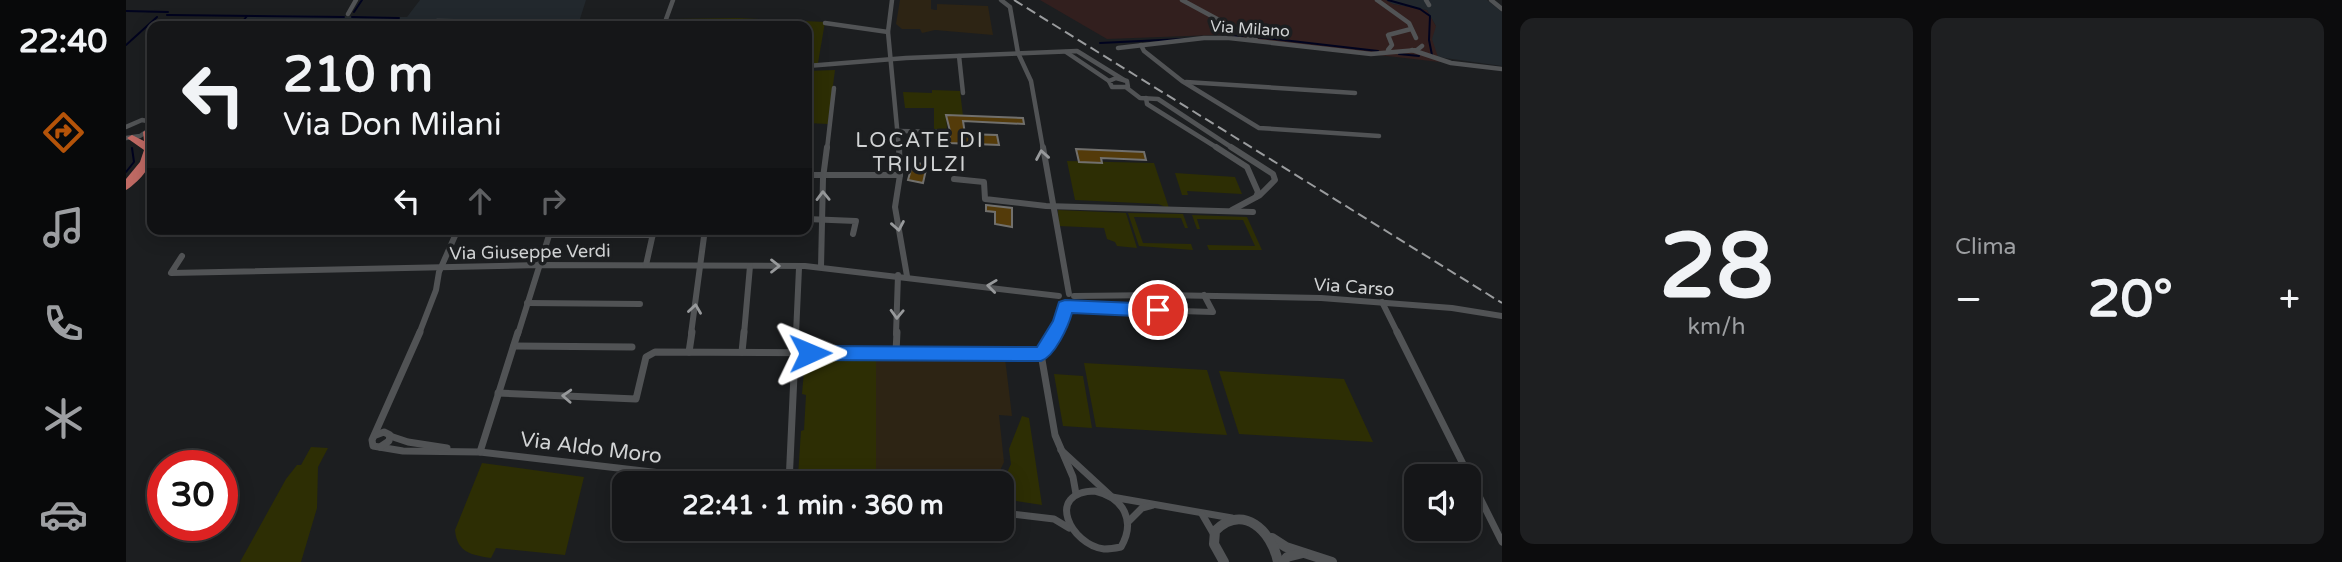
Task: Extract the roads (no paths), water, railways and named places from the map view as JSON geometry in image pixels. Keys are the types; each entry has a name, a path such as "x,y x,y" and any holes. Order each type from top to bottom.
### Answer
{"highway":[{"path":"129,138 147,148"},
{"path":"126,187 147,160"}],"main road":[{"path":"1223,561 1214,536 1220,523 1235,519 1253,523 1286,547 1332,562"},
{"path":"1269,537 1280,562 1287,557 1305,553"}],"street":[{"path":"348,14 356,0"},
{"path":"667,21 673,0"},
{"path":"892,0 888,32 900,175 895,207 907,276"},
{"path":"1001,0 1010,7 1018,53 1031,81 1051,206 1071,295 1076,304 1082,307 1213,312 1204,295"},
{"path":"1182,0 1256,40"},
{"path":"1377,0 1409,23 1424,53 1432,58"},
{"path":"1491,0 1502,9"},
{"path":"825,23 888,32"},
{"path":"1380,53 1391,48 1388,35 1412,29"},
{"path":"1399,33 1416,38"},
{"name":"Via Milano","path":"1118,48 1204,38 1256,40 1380,53 1422,46"},
{"path":"1391,43 1432,58 1502,69"},
{"path":"1141,45 1144,51 1182,81 1259,128 1379,136"},
{"path":"1061,51 1072,55 1115,88 1127,88 1137,97 1158,99 1270,172 1275,180 1271,185 1256,197 1230,211"},
{"path":"812,66 1061,51 1083,53 1124,80 1129,85 1127,88"},
{"path":"959,56 963,93"},
{"path":"1109,81 1116,78 1124,80"},
{"path":"1182,81 1355,93"},
{"path":"821,267 823,174 834,88"},
{"path":"1146,98 1148,105 1247,167 1258,192 1256,197"},
{"path":"126,125 134,122 147,125"},
{"path":"129,138 147,128"},
{"path":"898,131 945,132"},
{"path":"812,174 900,175"},
{"path":"954,179 984,182 985,199 1051,206 1253,212"},
{"path":"1253,180 1271,185"},
{"path":"812,219 856,221 853,234"},
{"path":"389,435 387,443 380,447 372,443 436,290 455,235"},
{"path":"476,452 550,235"},
{"path":"646,265 653,235"},
{"path":"689,352 704,235"},
{"name":"Via Giuseppe Verdi","path":"182,256 171,273 539,265 821,267 1059,296"},
{"path":"742,352 750,266"},
{"path":"790,471 799,268"},
{"path":"896,352 898,275"},
{"path":"1059,296 1060,303 1065,306 1076,304"},
{"name":"Via Carso","path":"1059,296 1285,296 1382,302 1502,316"},
{"path":"1382,302 1502,542"},
{"path":"527,303 640,304"},
{"path":"1054,519 1066,509 1076,494 1076,485 1055,435 1041,354 1061,322 1065,306"},
{"path":"514,346 632,347"},
{"path":"498,393 636,399 649,353 1041,354"},
{"path":"385,414 383,427 389,435"},
{"path":"376,435 389,435"},
{"name":"Via Aldo Moro","path":"389,435 408,442 476,452 642,471"},
{"name":"Via Aldo Moro","path":"380,447 406,451 476,452"},
{"path":"1061,450 1069,462 1097,482 1122,508 1129,521"},
{"path":"1076,494 1092,491 1111,497 1163,504 1235,519"},
{"path":"1014,514 1054,519 1069,528 1087,547 1110,551 1121,547 1126,541 1129,521 1142,508 1163,504"},
{"path":"1066,509 1069,528"},
{"path":"1202,514 1214,536"}],"waterway":[{"path":"354,12 362,0"},
{"path":"1388,0 1420,9 1430,16 1429,40 1432,55"},
{"path":"126,11 168,12"},
{"path":"167,15 344,17"},
{"path":"243,21 247,16"},
{"path":"153,21 157,17"},
{"path":"352,17 399,18"},
{"path":"126,45 147,26"},
{"path":"1100,43 1244,36"},
{"path":"1257,37 1378,51"},
{"path":"1399,54 1419,56"},
{"path":"126,172 134,162 132,148"}],"railway":[{"path":"1014,0 1502,303"}],"district":[{"name":"LOCATE DI TRIULZI","path":"920,152"}]}
